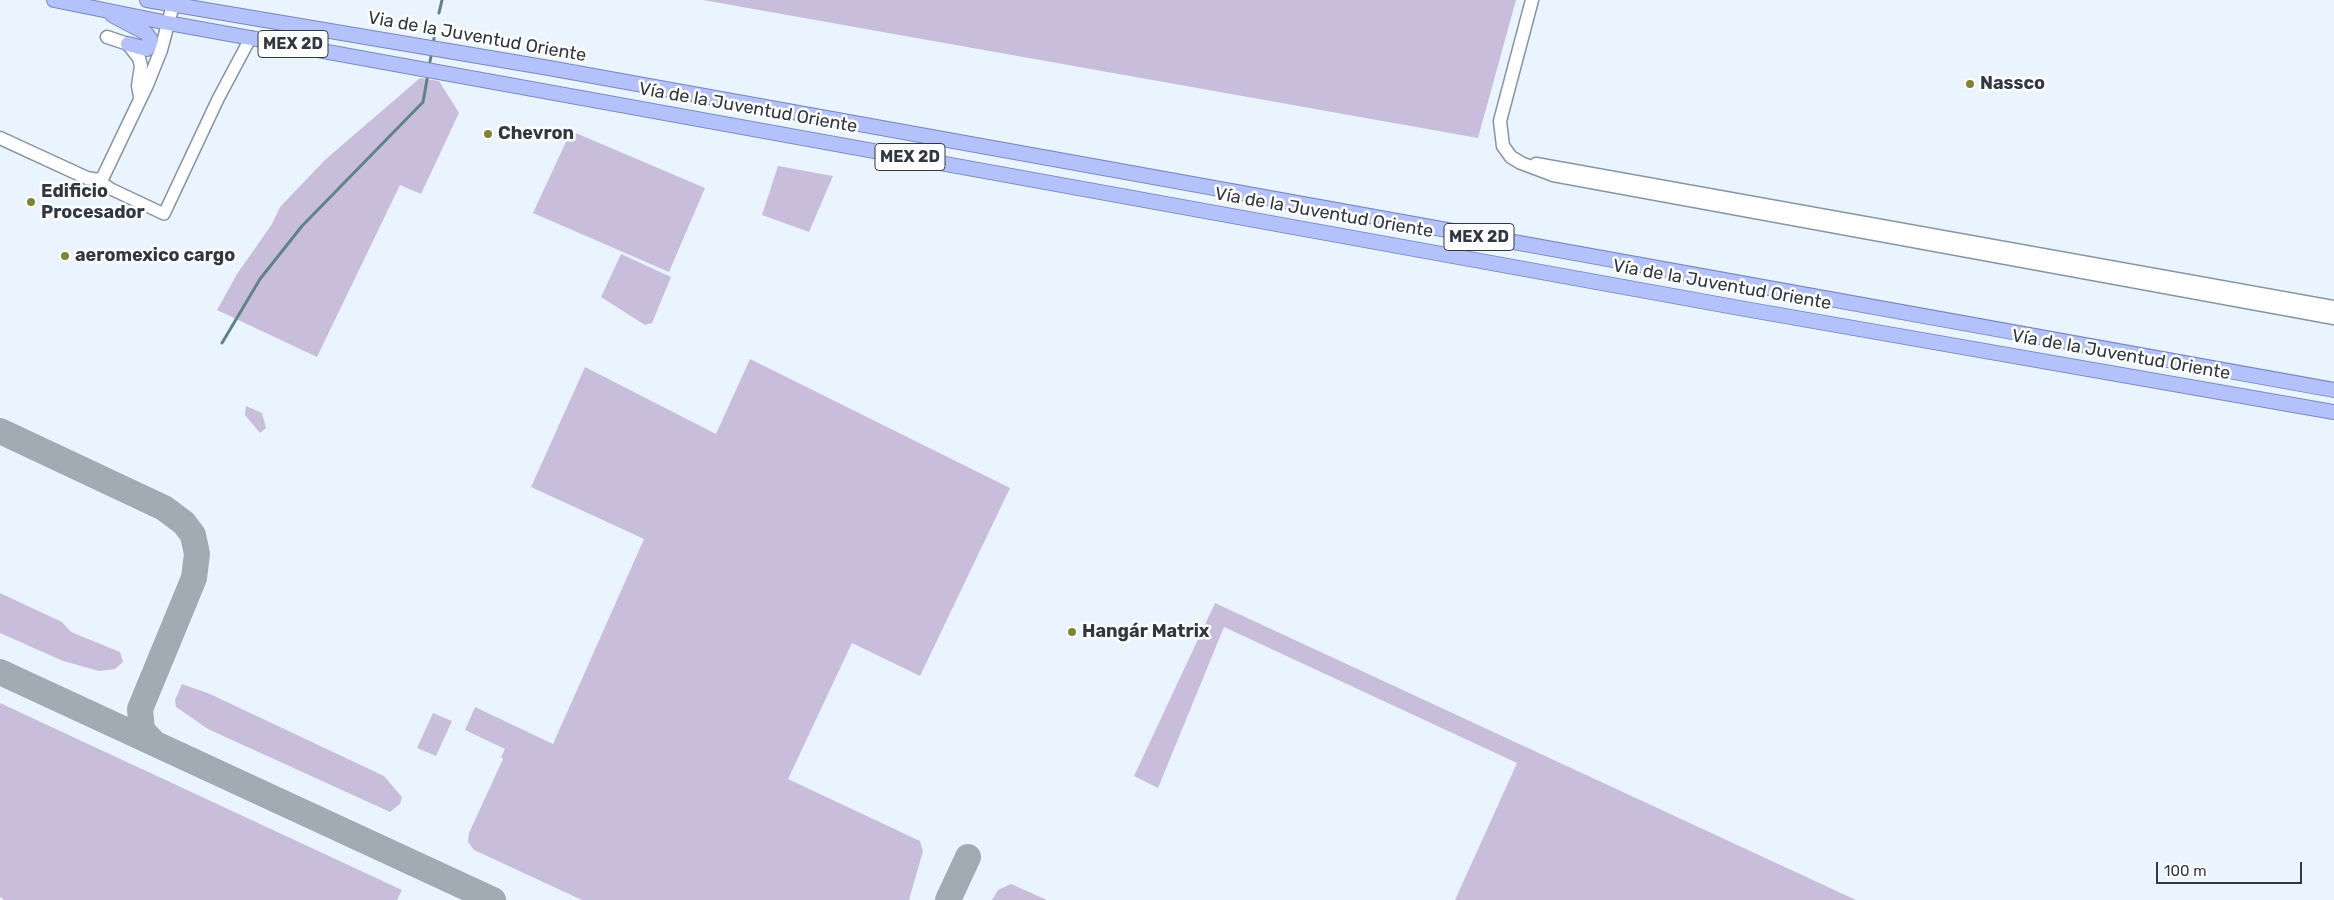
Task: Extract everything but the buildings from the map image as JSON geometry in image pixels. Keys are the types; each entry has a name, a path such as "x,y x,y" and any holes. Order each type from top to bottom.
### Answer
{"highway":[{"name":"MEX 2D","path":"54,0 168,23 251,37"},
{"name":"Via de la Juventud Oriente","path":"147,0 624,82"},
{"path":"103,9 146,33 151,40 147,49 114,36"},
{"name":"Vía de la Juventud Oriente","path":"251,37 1744,309 2158,382 2282,401 2334,412"},
{"name":"Vía de la Juventud Oriente","path":"624,82 2334,390"},
{"path":"2282,401 2318,404 2322,403 2325,399 2323,392 2292,386 2284,381"}],"main road":[{"path":"1532,0 1500,121 1504,146 1511,158 1520,163 1553,175 2334,318"},
{"path":"0,138 87,178 98,180 107,172 141,98 161,50 173,5"},
{"path":"114,36 140,63 138,86 141,98"},
{"path":"1520,163 1546,164 2334,308"}],"street":[{"path":"98,180 110,189 164,214 214,107 251,37"}],"shaded area":[{"path":"703,0 1516,0 1478,138"},
{"path":"420,78 439,81 459,113 421,194 400,185 317,357 217,310 237,274 272,224 280,207 326,159"},
{"path":"571,131 705,188 669,272 533,213"},
{"path":"778,166 833,176 809,232 762,215"},
{"path":"621,254 671,277 652,323 645,325 601,297"},
{"path":"750,359 1010,488 920,676 852,643 788,779 920,841 923,851 909,900 582,900 474,850 468,842 469,833 503,759 501,757 505,749 465,730 475,707 553,744 644,539 531,487 585,367 716,434"},
{"path":"246,406 262,413 266,428 260,433 245,415"},
{"path":"0,593 62,622 71,632 120,652 123,662 115,669 99,671 63,661 0,633"},
{"path":"1215,603 1856,900 1455,900 1517,763 1224,627 1158,788 1134,776"},
{"path":"182,684 210,694 384,776 402,797 400,804 390,812 208,729 176,707 175,700"},
{"path":"0,703 402,890 397,900 4,900 0,897"},
{"path":"433,713 452,721 436,756 417,748"},
{"path":"1011,884 1047,900 992,900 998,890"}],"waterway":[{"path":"439,13 442,0"},
{"path":"433,45 436,26"},
{"path":"429,67 432,51"},
{"path":"222,343 260,279 302,226 423,102 428,74"}],"taxiway":[{"path":"0,431 164,508 184,523 193,535 197,554 194,578 140,709 142,730 154,743"},
{"path":"0,672 493,900"},
{"path":"948,900 968,857"}],"place":[{"name":"Nassco","path":"1970,84"},
{"name":"Chevron","path":"488,134"},
{"name":"Edificio Procesador","path":"31,202"},
{"name":"aeromexico cargo","path":"65,256"},
{"name":"Hangár Matrix","path":"1072,632"}]}
